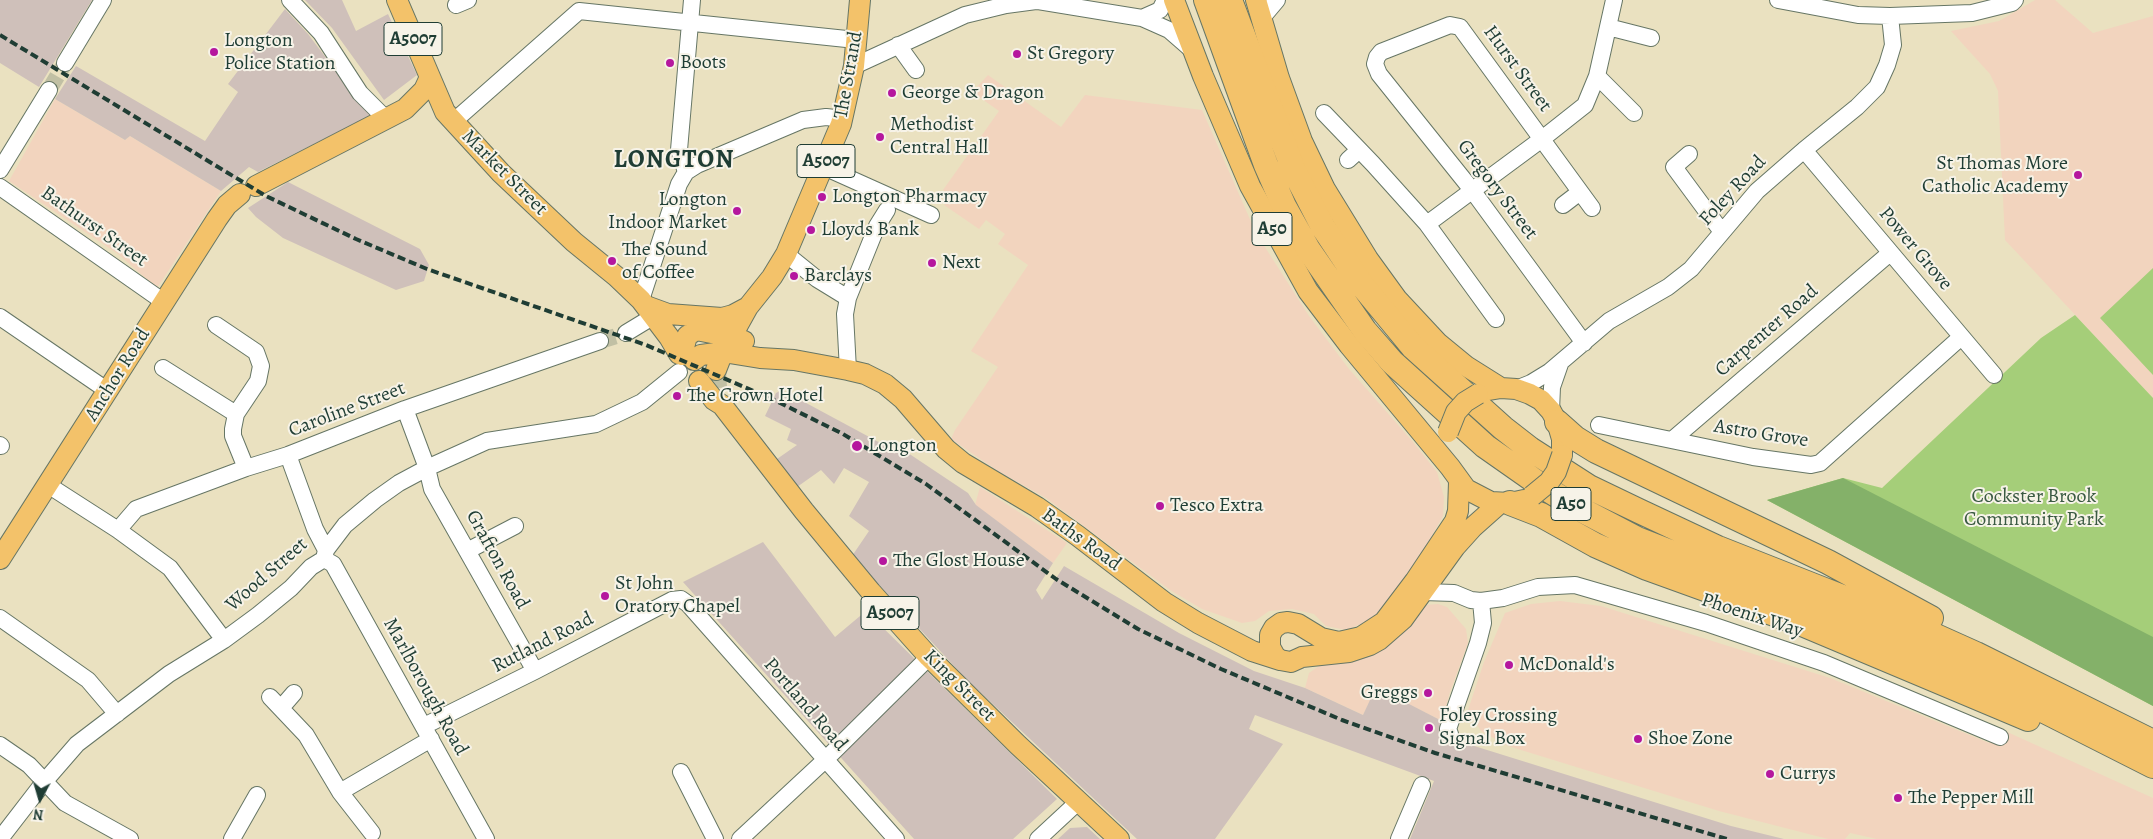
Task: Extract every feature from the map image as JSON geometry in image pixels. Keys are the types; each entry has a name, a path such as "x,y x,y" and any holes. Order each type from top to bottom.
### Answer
{"highway":[{"name":"A50","path":"1206,0 1262,156 1284,206 1308,249 1365,331 1392,362 1485,446 1542,486 1637,539 1912,647 1989,683 2153,768"},
{"name":"A50","path":"1230,0 1294,171 1323,227 1361,284 1413,347 1445,378 1503,428 1530,449 1589,487 1639,512 1718,548 1898,619 1976,654 2143,736"},
{"path":"1554,417 1575,438 1596,452 1828,562 1999,652 2143,736"},
{"path":"1505,503 1541,515 1595,545 1647,568 1802,624 2051,729 2153,768"}],"main road":[{"name":"Market Street","path":"397,0 449,117 502,173 574,242 618,277 647,308"},
{"name":"The Strand","path":"748,306 772,277 786,254 841,124 854,66 860,0"},
{"name":"A50","path":"1174,0 1192,50 1250,186 1308,291 1349,345 1455,474"},
{"path":"1259,10 1279,78 1302,141 1325,189 1368,258 1397,299 1438,343 1466,366 1509,388 1530,394 1541,400 1554,417 1562,439 1562,454 1556,472 1549,482 1532,496 1505,503 1491,502 1475,495 1455,474"},
{"name":"Anchor Road","path":"0,559 227,205 248,190 404,109 424,90 430,77"},
{"name":"Anchor Road","path":"404,109 430,109 449,117"},
{"path":"647,308 668,314 722,318 733,315 748,306"},
{"name":"A5007","path":"718,372 748,306"},
{"name":"A5007","path":"647,308 683,360"},
{"name":"Baths Road","path":"683,360 701,355 718,372 760,358 794,360 865,374 885,384 902,399 933,436 964,463 1037,507 1164,602 1198,623 1252,651 1280,660 1292,662 1302,657 1339,654 1370,645 1387,634 1403,618 1442,564 1474,527 1505,503"},
{"name":"King Street","path":"718,372 810,518 871,592 929,657 1018,745 1119,839"},
{"path":"1280,660 1275,656 1270,647 1269,640 1273,631 1281,623 1298,624 1321,638 1339,642 1361,637 1384,622 1410,588 1455,521 1458,510 1455,474 1446,444 1448,432 1456,412 1465,402 1478,394 1509,388"},
{"path":"1302,657 1308,649 1309,643 1304,628"},
{"path":"1232,639 1258,636 1273,631"}],"street":[{"path":"64,64 103,0"},
{"path":"290,0 321,33 360,93 386,119"},
{"path":"686,172 679,150 692,0"},
{"path":"1142,18 1160,10 1166,0"},
{"path":"1259,10 1277,0"},
{"path":"1427,224 1542,139 1585,104 1597,76 1614,0"},
{"path":"1778,0 1858,15 1890,16 1972,12 2012,3 2015,0"},
{"path":"854,66 967,8 1034,1 1142,18 1169,30 1192,50"},
{"path":"449,117 579,12 856,40"},
{"name":"Foley Road","path":"1509,388 1531,383 1560,364 1609,322 1668,287 1691,269 1757,191 1857,107 1877,87 1888,65 1893,45 1890,16"},
{"name":"Hurst Street","path":"1375,64 1381,52 1450,25 1455,25 1463,30 1592,208"},
{"path":"1608,27 1652,38"},
{"path":"898,45 916,70"},
{"name":"Gregory Street","path":"1375,64 1379,74 1472,190 1584,343"},
{"path":"1597,76 1634,113"},
{"path":"0,170 49,90"},
{"path":"1324,113 1353,155 1427,224 1479,309 1496,319"},
{"path":"626,332 647,308 679,184 686,172 697,165 803,120 826,116 835,118 841,124"},
{"name":"Power Grove","path":"1804,150 1960,338 1994,375"},
{"path":"1689,154 1674,167 1722,232"},
{"path":"824,167 931,215"},
{"name":"Bathurst Street","path":"0,187 164,302"},
{"path":"1563,205 1580,192"},
{"path":"848,370 844,314 848,298 883,229 886,210"},
{"name":"Carpenter Road","path":"1672,440 1890,253"},
{"path":"786,254 812,276 848,298"},
{"path":"0,317 108,391"},
{"path":"217,325 256,352 261,366 258,381 236,414 233,430 246,468"},
{"name":"Astro Grove","path":"1600,424 1753,457 1810,465 1820,463 1960,338"},
{"name":"Caroline Street","path":"118,530 136,509 246,468 288,455 405,409 600,341"},
{"name":"Wood Street","path":"0,839 44,782 77,744 169,674 224,640 291,588 325,555 345,525 399,483 487,441 596,424 642,402 683,360"},
{"path":"1554,417 1552,387 1560,364"},
{"path":"163,368 236,414"},
{"name":"Grafton Road","path":"405,409 427,468 432,488 535,671"},
{"name":"Marlborough Road","path":"288,455 325,555 333,564 486,839"},
{"path":"48,485 118,530 170,568 224,640"},
{"path":"467,552 514,526"},
{"path":"1442,564 1445,577 1454,593"},
{"name":"Phoenix Way","path":"1481,601 1503,598 1538,587 1575,585 1706,623 1824,662 2000,737"},
{"path":"1423,592 1454,593 1471,600 1481,601 1482,622 1478,643 1448,729 1450,734"},
{"name":"Rutland Road","path":"340,792 427,732 535,671 672,600 681,599"},
{"name":"Portland Road","path":"681,599 694,611 896,839"},
{"path":"0,618 88,680 117,714"},
{"path":"740,839 825,760 929,657"},
{"path":"294,693 275,702 306,735 340,792 372,833"},
{"path":"0,745 28,765 65,804 103,833 130,839"},
{"path":"680,772 715,839"},
{"path":"1399,839 1422,784"},
{"path":"232,839 257,795"},
{"path":"1038,839 1079,801"}],"shaded area":[{"path":"0,0 92,0 39,87 0,63"},
{"path":"305,0 342,0 356,31 388,14 417,75 384,100 332,28"},
{"name":"St Thomas More Catholic Academy","path":"2035,0 2055,0 2093,33 2153,16 2153,398 2005,240 1998,91 1990,74 1951,31 1999,21"},
{"path":"285,9 308,34 370,116 258,172 249,167 221,191 130,136 125,140 55,99 76,66 205,141 238,92 228,84"},
{"path":"988,75 1061,127 1085,95 1202,110 1256,233 1309,316 1349,369 1437,472 1444,497 1443,516 1420,557 1386,606 1373,619 1346,630 1326,626 1314,614 1292,609 1269,611 1255,621 1242,623 1202,609 1170,590 1046,498 998,471 951,439 955,430 998,367 971,351 1028,265 998,244 1005,234 986,220 979,229 944,205 949,201 949,194 943,190 999,111 972,92"},
{"path":"55,99 125,140 130,136 221,191 157,288 118,254 9,181"},
{"path":"288,182 420,249 429,265 424,281 396,290 283,238 256,217 248,208"},
{"path":"782,390 899,453 902,449 968,493 976,505 1053,563 1036,590 1042,600 1064,566 1179,633 1254,671 1305,688 1363,715 1376,687 1442,721 1455,740 1731,826 1784,839 1410,839 1434,781 1255,715 1249,729 1283,744 1215,839 1137,839 967,680 852,556 869,531 849,516 869,482 844,468 834,484 821,470 797,487 777,459 797,445 787,440 791,429 765,416 776,393"},
{"path":"980,487 1067,543 1053,563 975,505"},
{"path":"763,542 835,637 866,611 1057,799 1013,839 914,839 683,582"},
{"path":"1560,601 1601,606 1830,678 1989,743 1994,726 2153,798 2153,839 1877,839 1850,833 1845,839 1828,839 1719,811 1508,746 1481,731 1468,710 1484,662 1505,613 1531,604"},
{"path":"1438,604 1447,607 1466,629 1468,643 1450,692 1442,721 1376,688 1363,715 1305,688 1309,673 1319,666 1341,662 1409,625 1426,605"},
{"path":"1087,827 1100,839 1058,839 1070,828"}],"green space":[{"path":"2153,268 2153,375 2100,318"},
{"name":"Cockster Brook Community Park","path":"2075,315 2153,398 2153,706 1767,500 1843,478 1882,488 2041,338"},
{"path":"1843,478 2153,637 2153,706 1767,500"}],"tunnel":[{"path":"49,90 65,63"},
{"path":"600,341 626,333"},
{"path":"716,370 717,388"}],"railway":[{"path":"0,35 266,196 356,239 427,269 646,345 770,398 843,434 926,484 1056,579 1138,629 1221,669 1342,720 1435,753 1727,839"}],"place":[{"name":"Longton Police Station","path":"214,52"},
{"name":"St Gregory","path":"1017,54"},
{"name":"Boots","path":"670,63"},
{"name":"George & Dragon","path":"892,93"},
{"name":"Methodist Central Hall","path":"880,137"},
{"name":"St Thomas More Catholic Academy","path":"2078,175"},
{"name":"Longton Pharmacy","path":"822,197"},
{"name":"Longton Indoor Market","path":"737,211"},
{"name":"Lloyds Bank","path":"811,230"},
{"name":"The Sound of Coffee","path":"612,261"},
{"name":"Next","path":"932,263"},
{"name":"Barclays","path":"794,276"},
{"name":"The Crown Hotel","path":"677,396"},
{"name":"Longton","path":"857,446"},
{"name":"Tesco Extra","path":"1160,506"},
{"name":"The Glost House","path":"883,561"},
{"name":"St John Oratory Chapel","path":"605,596"},
{"name":"McDonald's","path":"1509,665"},
{"name":"Greggs","path":"1428,693"},
{"name":"Foley Crossing Signal Box","path":"1429,728"},
{"name":"Shoe Zone","path":"1638,739"},
{"name":"Currys","path":"1770,774"},
{"name":"The Pepper Mill","path":"1898,798"}],"district":[{"name":"LONGTON","path":"674,161"}]}
